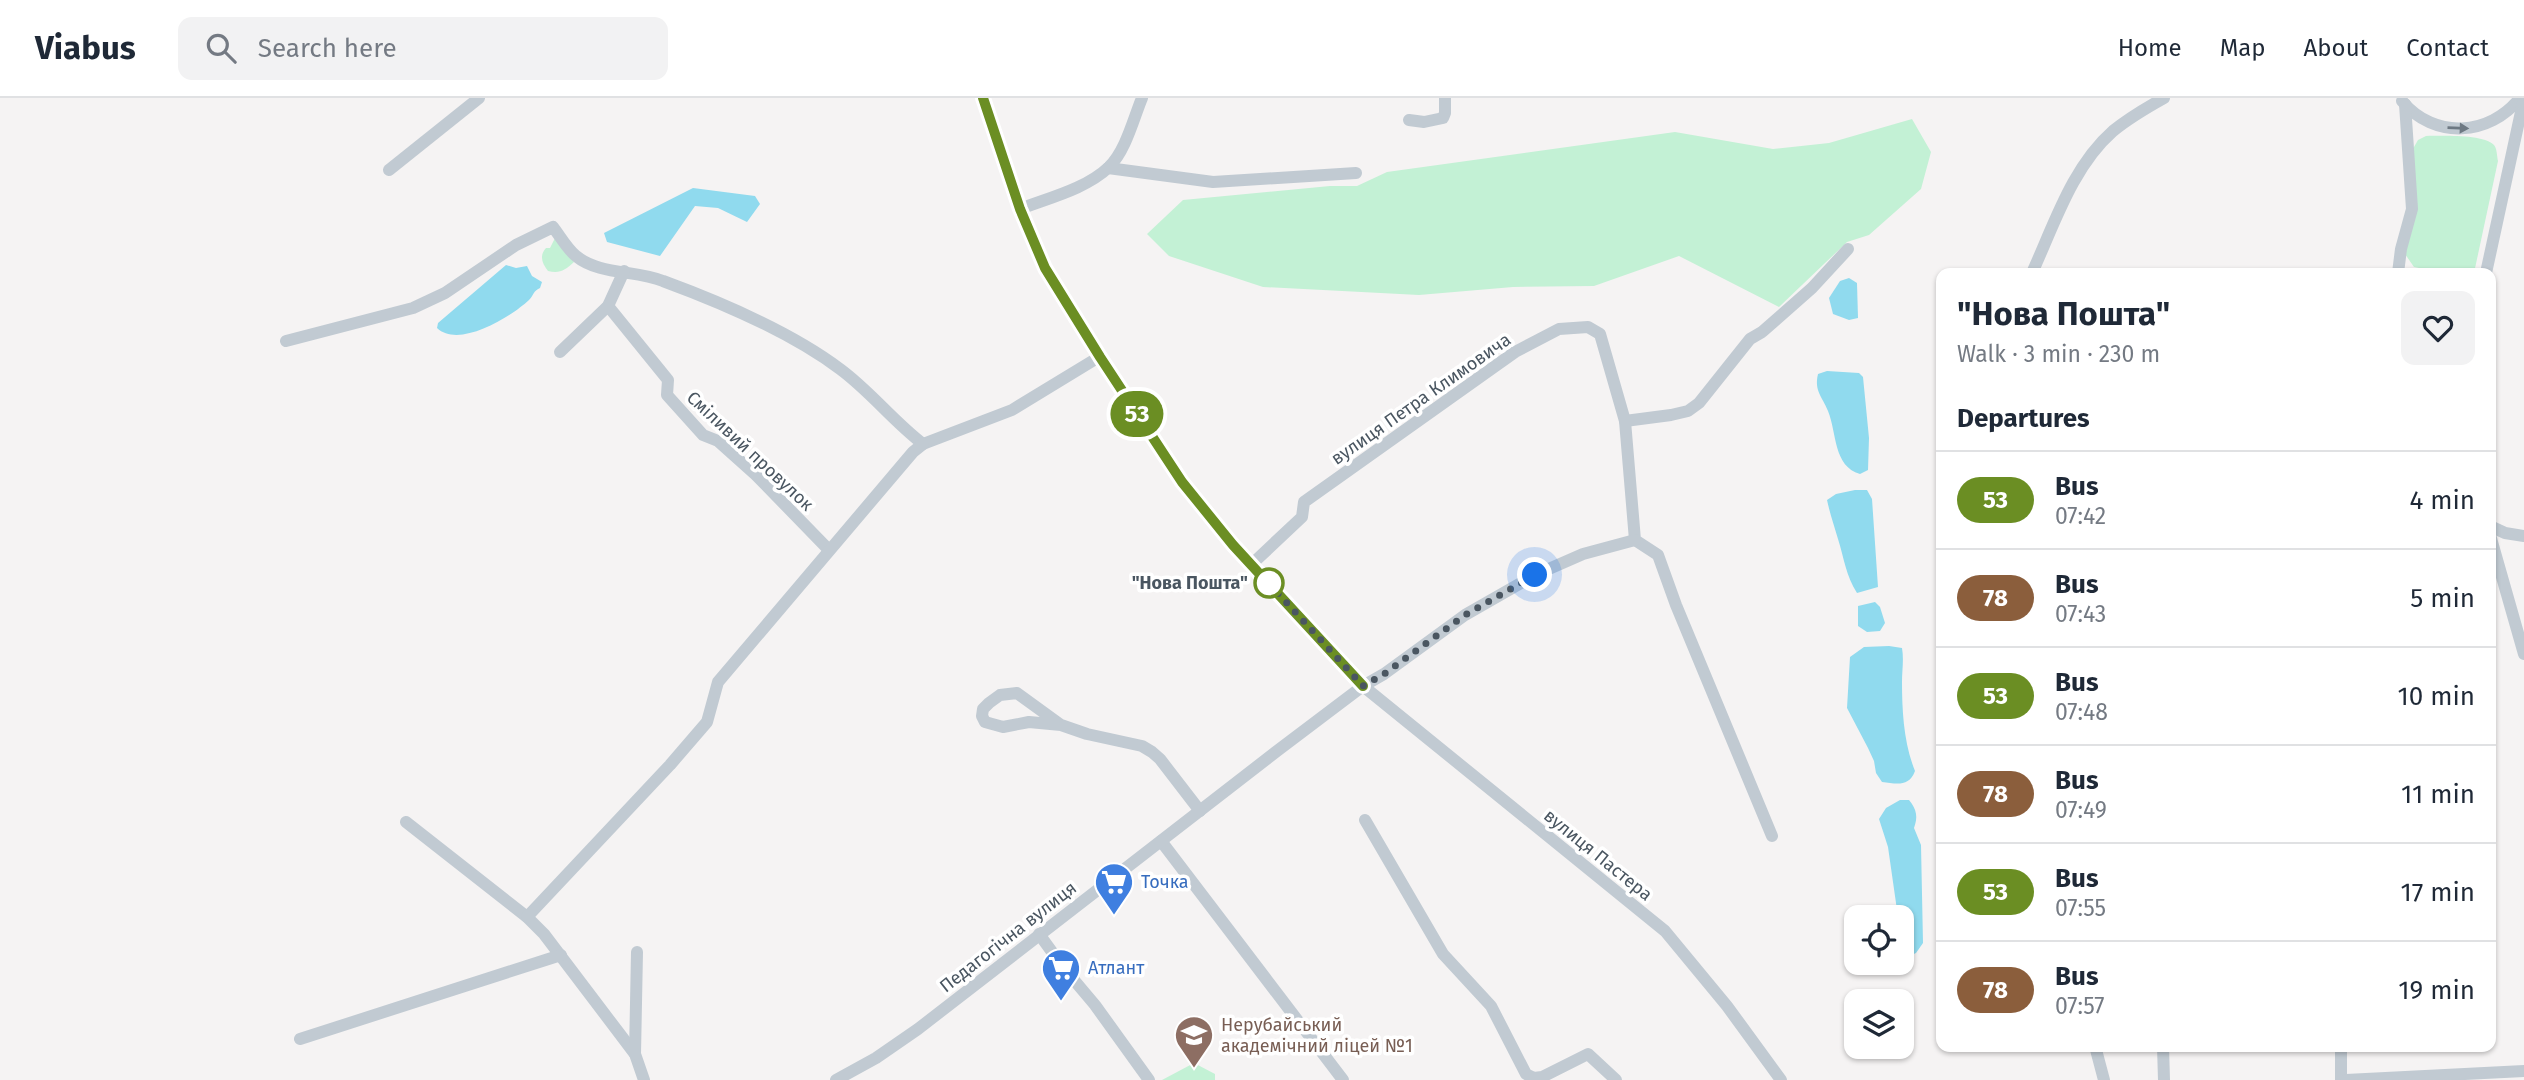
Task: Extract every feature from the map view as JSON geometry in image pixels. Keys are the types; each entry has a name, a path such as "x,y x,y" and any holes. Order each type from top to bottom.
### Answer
{"street":[{"path":"389,170 479,98"},
{"name":"вулиця Пастера","path":"983,98 1020,209 1045,268 1182,482 1363,686 1665,931 1727,1006 1781,1080"},
{"path":"1020,209 1084,183 1108,168 1121,148 1142,98"},
{"path":"1409,120 1424,122 1443,118 1445,98"},
{"path":"2034,268 2066,197 2085,164 2111,133 2131,117 2164,98"},
{"path":"2402,101 2415,114 2433,124 2461,129 2476,128 2493,121 2522,98"},
{"path":"2487,268 2522,114 2522,98"},
{"path":"2399,268 2412,209 2402,101"},
{"path":"1108,168 1213,182 1356,173"},
{"path":"286,341 413,308 445,293 516,245 553,227 575,256 594,266 662,280 744,315 806,347 840,369 923,444"},
{"path":"1625,421 1688,411 1699,403 1709,395 1750,339 1762,332 1812,288 1848,249"},
{"path":"560,352 608,306 624,271"},
{"name":"Сміливий провулок","path":"608,306 668,380 667,395 703,435 718,441 756,475 829,550"},
{"name":"вулиця Петра Климовича","path":"1252,564 1303,517 1304,502 1515,352 1559,329 1588,327 1600,334 1625,421 1635,540"},
{"path":"527,917 707,722 718,682 829,550 876,499 913,452 923,444 1012,410 1100,357"},
{"path":"2496,529 2524,536"},
{"path":"1363,686 1384,674 1465,615 1535,575 1583,554 1635,540 1658,555 1676,605 1772,836"},
{"path":"2496,556 2524,654"},
{"name":"Педагогічна вулиця","path":"836,1080 876,1058 918,1029 1363,686"},
{"path":"1061,725 1025,696 1017,693 1000,695 983,709 985,722 993,726 1029,722 1061,725 1087,734 1142,746 1152,752 1200,811"},
{"path":"1365,820 1443,954 1491,1006 1527,1073 1534,1078 1542,1077 1588,1054 1616,1080"},
{"path":"406,822 527,917 544,934 635,1054 644,1080"},
{"path":"1161,841 1343,1080"},
{"path":"1039,934 1095,1004 1149,1080"},
{"path":"635,1054 637,952"},
{"path":"300,1039 561,955"},
{"path":"2097,1052 2104,1080"},
{"path":"2163,1052 2164,1080"},
{"path":"2341,1052 2341,1080"},
{"path":"2346,1080 2524,1071"}],"green space":[{"path":"1912,119 1931,152 1921,189 1869,235 1847,242 1779,307 1679,256 1594,286 1513,287 1419,295 1263,287 1169,256 1147,234 1183,200 1330,186 1357,186 1387,172 1675,132 1773,149 1829,143"},
{"path":"2426,136 2472,137 2489,141 2496,148 2498,161 2475,268 2419,268 2414,267 2405,254 2414,147 2418,140"},
{"path":"555,238 574,262 559,272 548,271 542,257"},
{"name":"Нерубайський академічний ліцей №1","path":"1194,1063 1215,1074 1215,1080 1162,1080"}],"water":[{"path":"693,188 755,196 760,204 747,222 718,208 695,206 660,256 607,242 604,233"},
{"path":"506,265 516,268 527,266 532,276 542,282 529,300 498,322 471,333 447,334 437,328 438,323"},
{"path":"1849,278 1857,283 1858,318 1849,320 1833,314 1829,298 1840,281"},
{"path":"1827,371 1859,373 1863,377 1869,438 1868,470 1860,474 1851,470 1840,456 1831,420 1818,389 1818,374"},
{"path":"1867,490 1872,499 1878,587 1857,593 1848,573 1827,500 1836,494"},
{"path":"1875,602 1880,607 1885,623 1880,631 1867,632 1858,626 1858,606"},
{"path":"1864,647 1902,648 1904,728 1915,771 1909,780 1897,784 1882,782 1876,773 1874,761 1847,708 1850,657"},
{"path":"1900,800 1909,800 1915,810 1914,828 1921,845 1923,943 1914,954 1914,905 1896,905 1888,847 1879,819 1886,808"}],"bus line":[{"name":"53","path":"983,98 1020,209 1045,268 1100,357 1182,482 1233,545 1363,686"}],"place":[{"name":"\"Нова Пошта\"","path":"1269,583"},
{"name":"Точка","path":"1114,916"},
{"name":"Атлант","path":"1061,1002"},
{"name":"Нерубайський академічний ліцей №1","path":"1194,1069"}],"route":[{"path":"1269,583 1265,579 1363,686 1384,674 1465,615 1535,575"}]}
